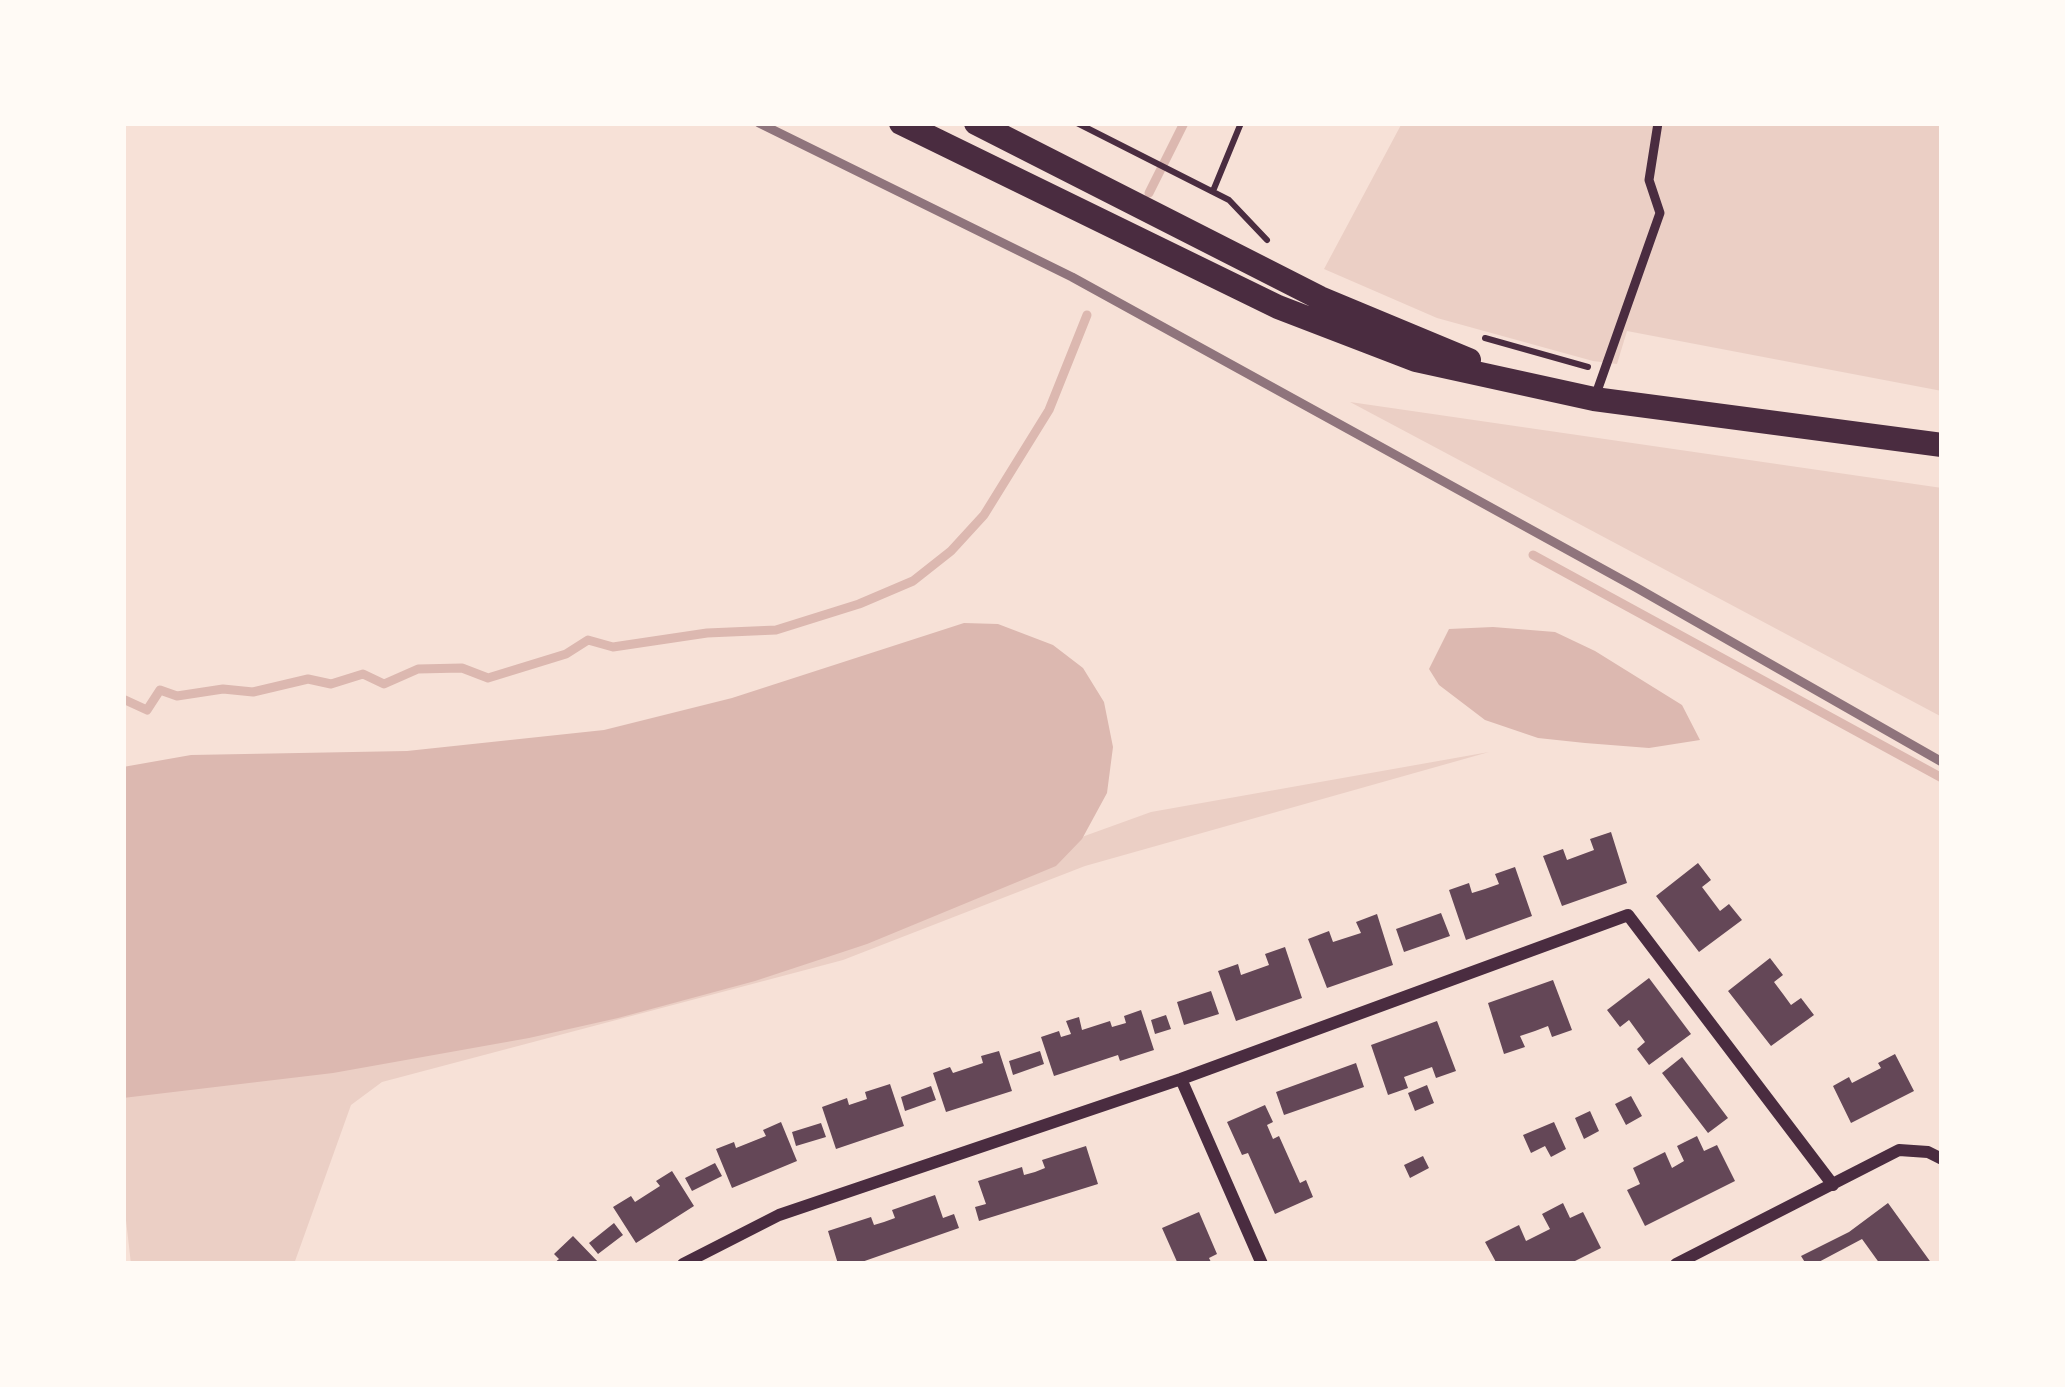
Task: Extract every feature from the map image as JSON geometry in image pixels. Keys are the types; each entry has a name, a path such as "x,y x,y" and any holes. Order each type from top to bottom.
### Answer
{"main road":[{"path":"901,123 943,138 1178,260 1348,337 1416,360 1594,399 1942,445"},
{"path":"976,123 1320,298 1526,384"}],"street":[{"path":"682,1264 779,1215 1180,1079 1628,915 1833,1185"},
{"path":"1180,1079 1262,1264"},
{"path":"1676,1264 1899,1150 1928,1152 1942,1159"}],"lane":[{"path":"1594,399 1660,212 1649,180 1658,123"}],"path":[{"path":"1077,123 1195,181"},
{"path":"1213,191 1241,123"},
{"path":"1472,335 1603,372"}],"shaded area":[{"path":"1402,123 1942,123 1942,391 1627,331 1617,364 1593,361 1437,318 1324,269"},
{"path":"1350,402 1942,488 1942,717"},
{"path":"964,623 998,624 1053,645 1083,668 1104,702 1113,747 1107,793 1082,839 1056,866 867,944 618,1018 333,1073 123,1098 123,767 191,755 407,751 604,730 732,698"},
{"path":"1449,629 1555,632 1595,651 1682,705 1700,740 1649,748 1585,743 1538,738 1485,720 1439,685 1429,669"},
{"path":"1489,752 1085,866 843,960 382,1082 351,1105 294,1264 131,1264 123,1194 123,1093 819,932 1151,812"}],"building":[{"path":"1611,832 1627,883 1562,906 1543,856 1563,849 1567,860 1594,850 1590,839"},
{"path":"1698,863 1711,880 1702,887 1720,911 1729,904 1742,920 1699,952 1656,896"},
{"path":"1515,867 1532,916 1466,940 1449,890 1469,883 1472,893 1485,889 1499,884 1495,874"},
{"path":"1441,913 1450,936 1404,952 1396,929"},
{"path":"1377,914 1393,965 1327,988 1308,939 1329,931 1333,942 1361,933 1356,922"},
{"path":"1285,947 1302,998 1236,1021 1218,971 1238,964 1241,975 1269,965 1265,954"},
{"path":"1770,958 1783,975 1774,982 1791,1005 1801,998 1814,1015 1771,1046 1728,991"},
{"path":"1649,978 1691,1034 1649,1065 1637,1049 1645,1042 1629,1020 1620,1027 1607,1010"},
{"path":"1553,980 1572,1030 1552,1037 1548,1026 1520,1036 1525,1047 1504,1054 1488,1003"},
{"path":"1211,991 1219,1014 1184,1025 1177,1002"},
{"path":"1141,1010 1154,1050 1120,1061 1118,1055 1054,1076 1041,1037 1059,1031 1061,1037 1071,1034 1066,1021 1079,1017 1082,1030 1110,1021 1112,1027 1126,1023 1124,1016"},
{"path":"1166,1015 1171,1029 1155,1034 1151,1020"},
{"path":"1437,1021 1456,1071 1436,1078 1432,1067 1404,1077 1408,1088 1388,1095 1371,1045"},
{"path":"999,1051 1012,1091 946,1112 933,1073 950,1067 953,1073 983,1063 981,1056"},
{"path":"1040,1051 1044,1064 1013,1075 1009,1061"},
{"path":"1895,1054 1914,1091 1851,1123 1833,1086 1849,1077 1852,1083 1881,1068 1878,1063"},
{"path":"1682,1057 1728,1118 1708,1133 1662,1073"},
{"path":"1356,1063 1364,1087 1284,1115 1276,1092"},
{"path":"890,1084 904,1126 836,1149 822,1107 847,1098 849,1105 867,1099 865,1092"},
{"path":"1427,1085 1434,1103 1415,1111 1408,1093"},
{"path":"931,1086 936,1100 905,1111 901,1097"},
{"path":"1631,1096 1642,1116 1626,1125 1615,1104"},
{"path":"1265,1105 1273,1122 1267,1125 1273,1139 1279,1136 1300,1183 1306,1180 1313,1197 1275,1214 1248,1153 1242,1155 1227,1122"},
{"path":"1590,1111 1599,1131 1584,1139 1575,1118"},
{"path":"781,1122 797,1161 732,1188 716,1149 734,1142 736,1148 766,1136 763,1130"},
{"path":"1554,1122 1566,1149 1551,1157 1545,1146 1531,1153 1523,1135"},
{"path":"821,1123 826,1137 796,1146 792,1132"},
{"path":"1697,1136 1704,1151 1717,1145 1735,1181 1645,1226 1627,1190 1640,1184 1633,1168 1665,1152 1672,1168 1684,1161 1677,1146"},
{"path":"1086,1146 1098,1184 979,1221 975,1207 986,1204 978,1181 1022,1167 1024,1175 1035,1172 1045,1168 1042,1160"},
{"path":"1423,1156 1429,1168 1410,1178 1404,1165"},
{"path":"715,1163 722,1176 692,1191 685,1178"},
{"path":"672,1171 694,1206 636,1243 613,1207 631,1196 635,1202 660,1186 656,1181"},
{"path":"935,1195 943,1218 954,1214 959,1228 856,1264 838,1264 828,1231 871,1217 874,1225 884,1222 895,1218 892,1210"},
{"path":"1563,1203 1570,1218 1583,1212 1601,1248 1569,1264 1497,1264 1485,1242 1519,1225 1526,1241 1550,1229 1542,1214"},
{"path":"1888,1203 1932,1264 1880,1264 1862,1239 1815,1264 1806,1264 1801,1256 1849,1232"},
{"path":"1199,1212 1217,1254 1209,1258 1212,1264 1178,1264 1162,1228"},
{"path":"614,1223 623,1235 598,1254 589,1243"},
{"path":"573,1236 600,1264 553,1264 559,1259 554,1254"}],"waterway":[{"path":"1149,193 1184,123"},
{"path":"123,699 147,710 160,690 177,696 223,689 253,692 308,679 331,684 363,674 384,684 418,669 462,668 488,678 566,654 588,640 613,647 707,633 776,630 859,604 913,581 951,551 984,515 1049,410 1087,315"},
{"path":"1533,555 1942,778"}],"railway":[{"path":"759,123 1072,277 1942,762"}]}
